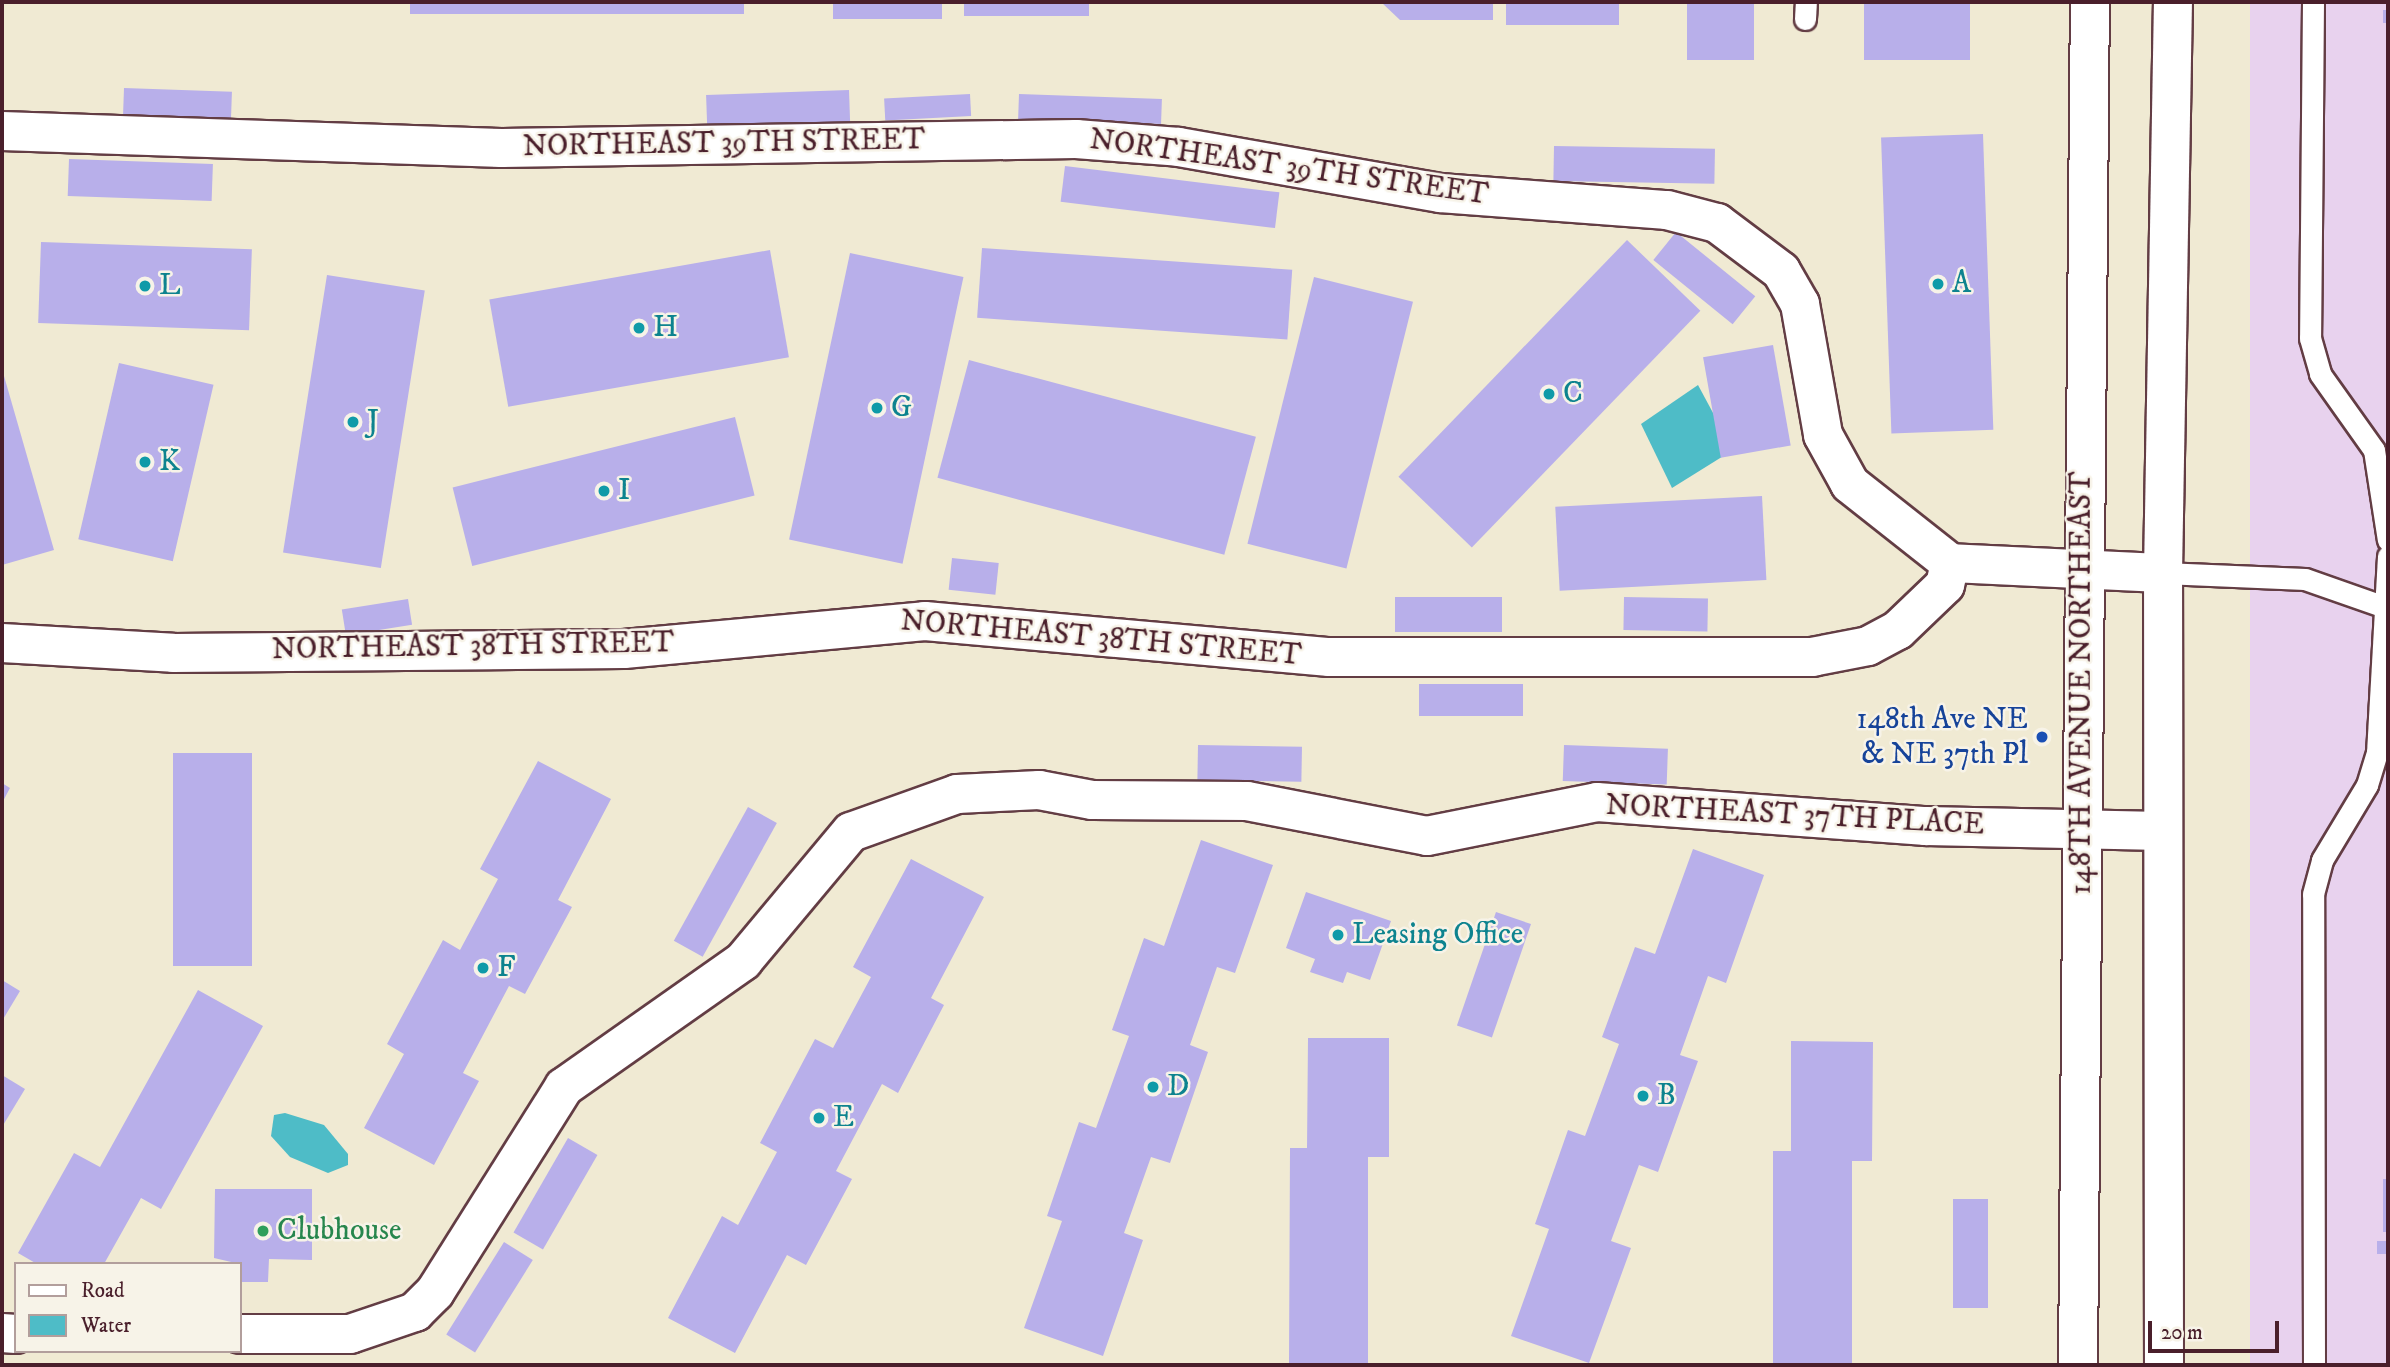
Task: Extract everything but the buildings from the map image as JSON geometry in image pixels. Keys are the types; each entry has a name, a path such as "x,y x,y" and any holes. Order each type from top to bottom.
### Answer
{"street":[{"name":"148TH AVENUE NORTHEAST","path":"2078,1365 2090,2"},
{"path":"2164,1365 2163,573 2173,2"},
{"name":"NORTHEAST 39TH STREET","path":"2,131 502,148 1076,139 1179,147 1440,193 1667,210 1717,223 1781,271 1800,304 1823,435 1850,484 1950,563"},
{"path":"1950,563 2083,567 2163,573"},
{"name":"NORTHEAST 38TH STREET","path":"2,643 173,653 624,649 925,621 1329,657 1812,657 1868,646 1898,630 1945,585 1950,563"},
{"name":"NORTHEAST 37TH PLACE","path":"242,1335 350,1334 415,1312 435,1292 564,1087 743,961 850,832 957,794 1039,790 1091,800 1247,801 1427,836 1597,802 1926,826 2162,831"}],"lane":[{"path":"2313,2 2310,338 2320,374 2374,450 2388,540"},
{"path":"2314,1365 2313,894 2322,860 2367,785 2377,753 2388,556"},
{"path":"2163,573 2305,579 2387,608"}],"shaded area":[{"path":"2250,2 2388,2 2388,1365 2250,1365"}],"water":[{"path":"1698,385 1733,450 1672,488 1641,424"},
{"path":"285,1113 324,1125 348,1154 348,1165 328,1173 290,1157 271,1136 274,1115"}],"place":[{"name":"A","path":"1938,284"},
{"name":"L","path":"145,286"},
{"name":"H","path":"639,328"},
{"name":"C","path":"1549,394"},
{"name":"G","path":"877,408"},
{"name":"J","path":"353,422"},
{"name":"K","path":"145,462"},
{"name":"I","path":"604,491"},
{"name":"148th Ave NE & NE 37th Pl","path":"2042,737"},
{"name":"Leasing Office","path":"1338,935"},
{"name":"F","path":"483,968"},
{"name":"D","path":"1153,1087"},
{"name":"B","path":"1643,1096"},
{"name":"E","path":"819,1118"},
{"name":"Clubhouse","path":"263,1231"}]}
